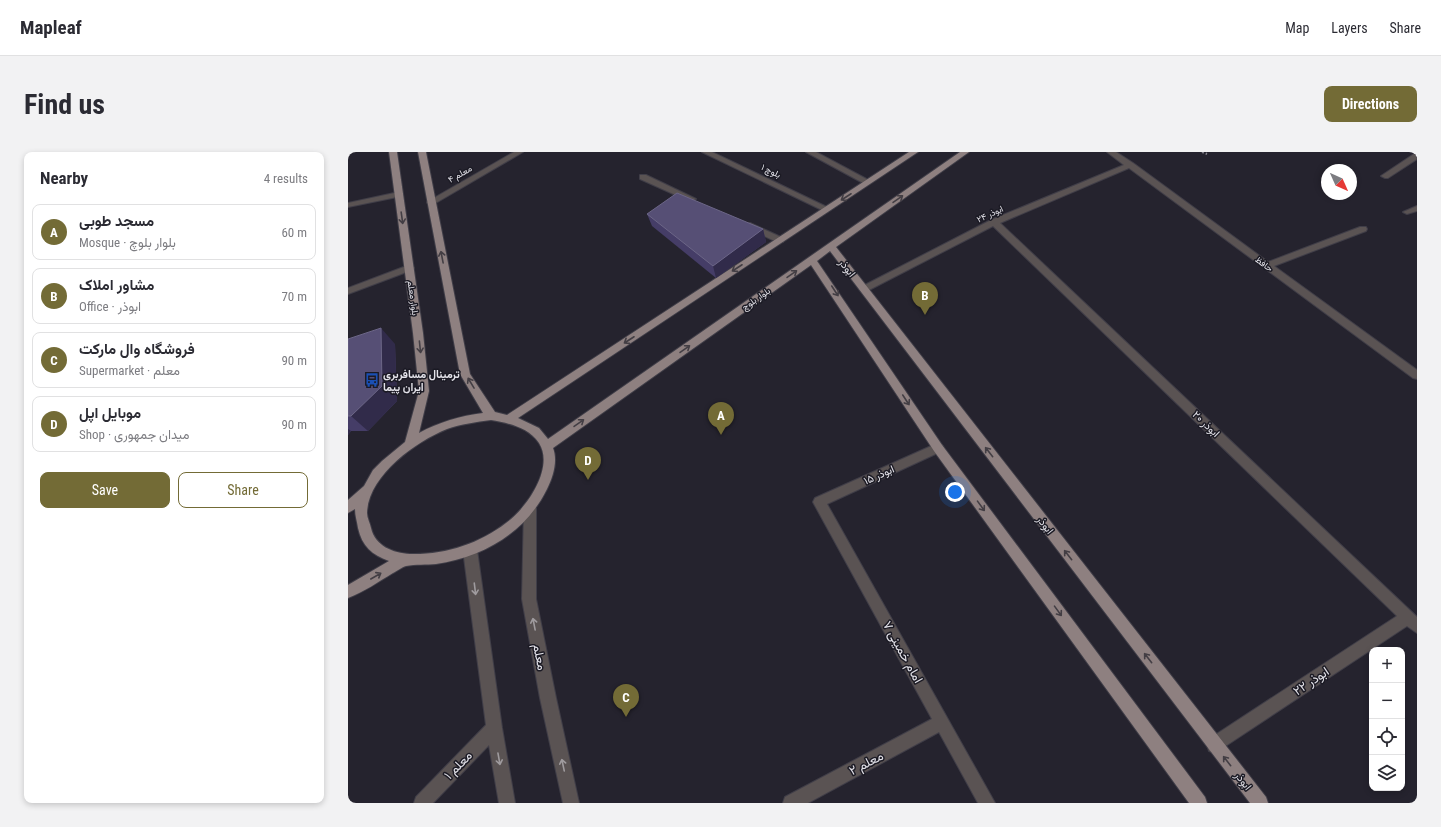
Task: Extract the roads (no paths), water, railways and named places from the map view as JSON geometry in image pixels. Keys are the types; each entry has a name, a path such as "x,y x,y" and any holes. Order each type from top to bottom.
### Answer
{"main road":[{"name":"بلوار معلم","path":"393,152 418,333 424,391 410,444"},
{"path":"422,152 465,374 491,416"},
{"path":"510,418 914,152"},
{"name":"بلوار بلوچ","path":"547,446 965,152"},
{"name":"ابوذر","path":"831,246 1260,803"},
{"path":"812,260 938,448 1199,803"},
{"path":"348,508 368,489 385,465 410,444 439,427 463,420 491,416 510,418 537,432 547,446 550,461 545,483 530,508 508,529 470,550 433,560 404,560 382,553 367,538 361,515 368,489"},
{"path":"348,592 404,560"}],"street":[{"name":"معلم ۴","path":"431,202 519,152"},
{"name":"بلوچ ۱","path":"706,152 826,209"},
{"path":"810,152 868,182"},
{"name":"حافظ","path":"1111,152 1417,375"},
{"path":"1385,176 1417,156"},
{"name":"ابوذر ۲۴","path":"864,290 994,222 1130,166"},
{"path":"643,177 701,204"},
{"path":"348,205 399,194"},
{"path":"1408,212 1417,208"},
{"name":"ابوذر ۲۰","path":"994,222 1412,622"},
{"path":"744,224 780,240"},
{"path":"1267,266 1363,229"},
{"path":"348,291 409,268"},
{"name":"ابوذر ۱۵","path":"819,502 938,448"},
{"name":"امام خمینی ۷","path":"819,502 987,803"},
{"name":"معلم","path":"530,508 529,599 548,698 571,803"},
{"path":"470,550 494,728 507,803"},
{"name":"ابوذر ۲۲","path":"1215,745 1412,622"},
{"name":"معلم ۲","path":"791,803 942,722"},
{"name":"معلم ۱","path":"422,803 494,728"}],"place":[{"name":"مشاور املاک","path":"925,315"},
{"name":"ترمینال مسافربری ایران پیما","path":"372,380"},
{"name":"مسجد طوبی","path":"721,435"},
{"name":"موبایل اپل","path":"588,480"},
{"name":"فروشگاه وال مارکت","path":"626,717"}]}
